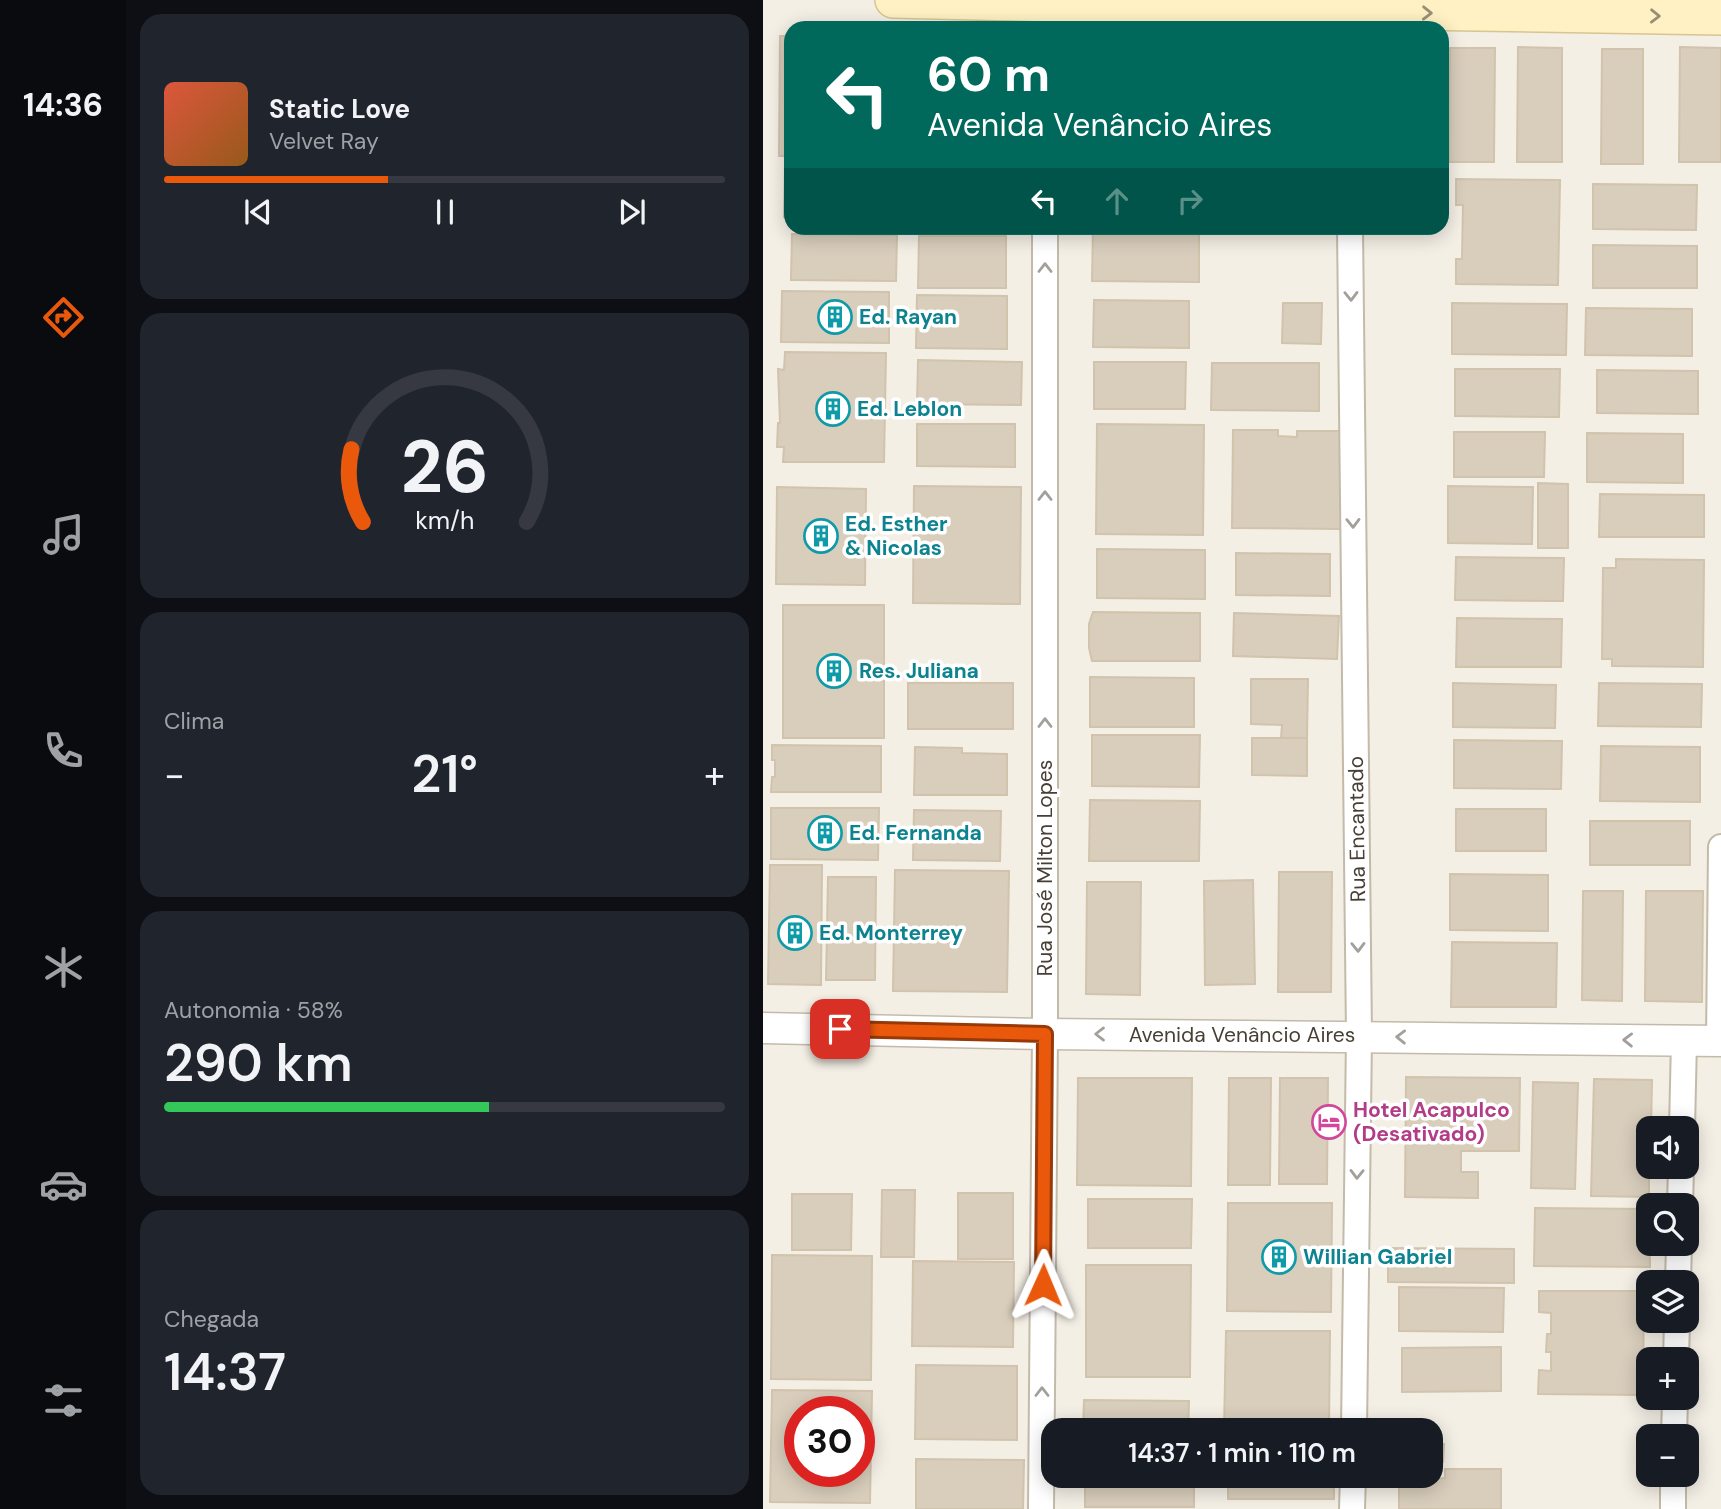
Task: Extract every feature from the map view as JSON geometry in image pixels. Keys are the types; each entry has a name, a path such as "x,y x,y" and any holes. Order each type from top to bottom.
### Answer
{"main road":[{"path":"893,0 1045,16 1347,13 1721,16"}],"street":[{"name":"Rua José Milton Lopes","path":"1041,1509 1045,1034 1045,235"},
{"name":"Rua Encantado","path":"1350,235 1359,1036 1354,1418"},
{"path":"1720,1041 1721,847"},
{"name":"Avenida Venâncio Aires","path":"763,1028 1045,1034 1720,1041"},
{"path":"1682,1116 1684,1040"},
{"path":"1673,1509 1674,1487"},
{"path":"1353,1488 1353,1509"}],"building":[{"path":"780,36 784,36 784,156 779,156"},
{"path":"1518,47 1562,48 1562,162 1517,162"},
{"path":"1680,47 1721,48 1721,162 1679,162"},
{"path":"1450,48 1495,48 1494,162 1449,162"},
{"path":"1602,49 1643,49 1643,164 1601,164"},
{"path":"1456,179 1560,180 1558,285 1456,284 1456,259 1462,259 1463,205 1456,205"},
{"path":"1593,184 1697,185 1696,230 1593,229"},
{"path":"792,235 897,235 896,281 791,280"},
{"path":"1093,235 1199,235 1199,282 1092,281"},
{"path":"919,236 1006,236 1006,288 918,288"},
{"path":"1593,245 1697,246 1697,288 1593,288"},
{"name":"Ed. Rayan","path":"782,291 889,292 889,343 781,342"},
{"path":"917,295 1007,296 1007,349 916,348"},
{"path":"1094,300 1189,301 1189,348 1093,347"},
{"path":"1283,303 1322,303 1321,344 1282,343"},
{"path":"1452,303 1567,304 1566,355 1452,354"},
{"path":"1586,308 1692,309 1692,356 1585,355"},
{"name":"Ed. Leblon","path":"785,352 886,353 884,462 783,462 784,447 777,447 780,423 778,369 784,370"},
{"path":"918,360 1022,362 1021,405 917,404"},
{"path":"1094,362 1186,362 1185,409 1094,409"},
{"path":"1212,363 1319,363 1319,411 1211,410"},
{"path":"1455,369 1560,369 1559,417 1455,416"},
{"path":"1597,370 1698,371 1698,414 1597,413"},
{"path":"917,424 1015,424 1015,467 917,466"},
{"path":"1097,424 1204,425 1203,535 1096,534"},
{"path":"1233,430 1278,430 1278,436 1297,437 1297,431 1342,431 1341,529 1232,528"},
{"path":"1454,432 1545,432 1544,477 1454,477"},
{"path":"1587,433 1683,434 1683,483 1587,482"},
{"path":"1538,483 1568,484 1568,548 1538,548"},
{"path":"914,486 1021,487 1020,604 913,603"},
{"path":"1448,486 1533,487 1532,544 1448,543"},
{"name":"Ed. Esther & Nicolas","path":"777,487 866,489 865,585 776,584"},
{"path":"1600,494 1704,495 1704,537 1599,537"},
{"path":"1097,549 1205,550 1205,599 1097,598"},
{"path":"1236,553 1330,554 1330,596 1236,595"},
{"path":"1456,557 1564,558 1563,601 1455,600"},
{"path":"1616,559 1704,560 1703,667 1612,666 1612,659 1602,659 1603,568 1616,568"},
{"name":"Res. Juliana","path":"783,605 884,605 884,738 783,738"},
{"path":"1093,612 1200,613 1200,661 1092,661 1089,624"},
{"path":"1234,613 1339,616 1337,659 1233,656"},
{"path":"1457,618 1562,619 1561,667 1456,667"},
{"path":"1090,677 1194,678 1194,727 1090,727"},
{"path":"1251,679 1308,679 1307,738 1281,738 1282,725 1251,724"},
{"path":"908,683 1013,683 1013,729 908,729"},
{"path":"1453,683 1556,685 1555,728 1453,727"},
{"path":"1599,683 1702,684 1701,727 1598,726"},
{"path":"1092,735 1200,735 1199,787 1092,786"},
{"path":"1252,738 1307,738 1307,776 1252,775"},
{"path":"1454,740 1562,741 1561,789 1454,788"},
{"path":"772,745 881,746 881,792 771,792 772,777 775,777"},
{"path":"1601,746 1700,747 1700,802 1600,801"},
{"path":"915,747 962,748 962,753 1007,754 1007,795 914,795"},
{"path":"1090,800 1200,801 1199,861 1089,861"},
{"name":"Ed. Fernanda","path":"771,808 879,808 878,860 771,859"},
{"path":"1456,809 1546,809 1546,851 1456,851"},
{"path":"914,810 1001,811 1000,861 913,860"},
{"path":"1590,821 1690,821 1690,865 1590,865"},
{"name":"Ed. Monterrey","path":"770,865 822,865 821,985 768,984"},
{"path":"895,870 1009,871 1007,992 893,991"},
{"path":"1279,872 1332,872 1331,992 1278,992"},
{"path":"1450,874 1548,875 1548,931 1450,930"},
{"path":"828,877 876,877 875,980 826,980"},
{"path":"1253,880 1255,984 1205,985 1204,881"},
{"path":"1087,882 1141,882 1140,995 1086,994"},
{"path":"1583,891 1623,891 1622,1001 1582,1000"},
{"path":"1646,891 1703,891 1702,1002 1645,1001"},
{"path":"1452,942 1557,943 1556,1007 1451,1007"},
{"path":"1406,1077 1520,1078 1519,1151 1461,1151 1461,1172 1478,1172 1478,1198 1405,1197"},
{"path":"1078,1078 1192,1078 1191,1186 1077,1185"},
{"path":"1229,1078 1271,1078 1270,1185 1228,1185"},
{"path":"1280,1078 1328,1078 1327,1184 1279,1184"},
{"path":"1594,1079 1652,1080 1651,1116 1636,1116 1636,1179 1649,1179 1649,1193 1636,1193 1636,1197 1591,1196"},
{"path":"1533,1082 1578,1083 1575,1189 1531,1188"},
{"path":"882,1190 915,1190 914,1257 881,1257"},
{"path":"958,1193 1013,1193 1013,1259 958,1259"},
{"path":"792,1194 852,1194 851,1250 792,1250"},
{"path":"1088,1199 1192,1199 1191,1248 1088,1248"},
{"name":"Willian Gabriel","path":"1228,1203 1332,1203 1331,1312 1227,1311"},
{"path":"1535,1208 1636,1209 1636,1256 1650,1256 1650,1267 1534,1266"},
{"path":"1388,1248 1514,1249 1514,1283 1388,1282"},
{"path":"772,1255 872,1256 871,1380 771,1379"},
{"path":"913,1261 1014,1262 1013,1347 912,1346"},
{"path":"1086,1265 1191,1265 1190,1377 1086,1377"},
{"path":"1399,1287 1504,1288 1503,1332 1399,1331"},
{"path":"1539,1291 1636,1291 1636,1333 1644,1333 1643,1347 1636,1347 1636,1395 1538,1394 1539,1370 1551,1371 1551,1352 1546,1352 1547,1334 1551,1334 1551,1313 1539,1312"},
{"path":"1226,1331 1330,1331 1329,1418 1224,1418"},
{"path":"1501,1347 1501,1391 1402,1392 1402,1348"},
{"path":"916,1365 1017,1366 1017,1440 915,1439"},
{"path":"772,1390 872,1391 872,1396 784,1396 784,1487 870,1487 870,1503 770,1502"},
{"path":"1084,1400 1189,1401 1188,1418 1083,1418"},
{"path":"916,1459 1024,1460 1023,1509 916,1509"},
{"path":"1445,1469 1501,1469 1501,1509 1399,1509 1399,1488 1443,1488"},
{"path":"1085,1488 1194,1488 1194,1507 1085,1507"},
{"path":"1228,1488 1334,1488 1334,1499 1228,1499"}],"place":[{"name":"Ed. Rayan","path":"835,317"},
{"name":"Ed. Leblon","path":"833,409"},
{"name":"Ed. Esther & Nicolas","path":"821,536"},
{"name":"Res. Juliana","path":"834,671"},
{"name":"Ed. Fernanda","path":"825,833"},
{"name":"Ed. Monterrey","path":"795,933"},
{"name":"Hotel Acapulco (Desativado)","path":"1329,1122"},
{"name":"Willian Gabriel","path":"1279,1257"}],"route":[{"path":"840,1029 1045,1034 1043,1285"}]}
